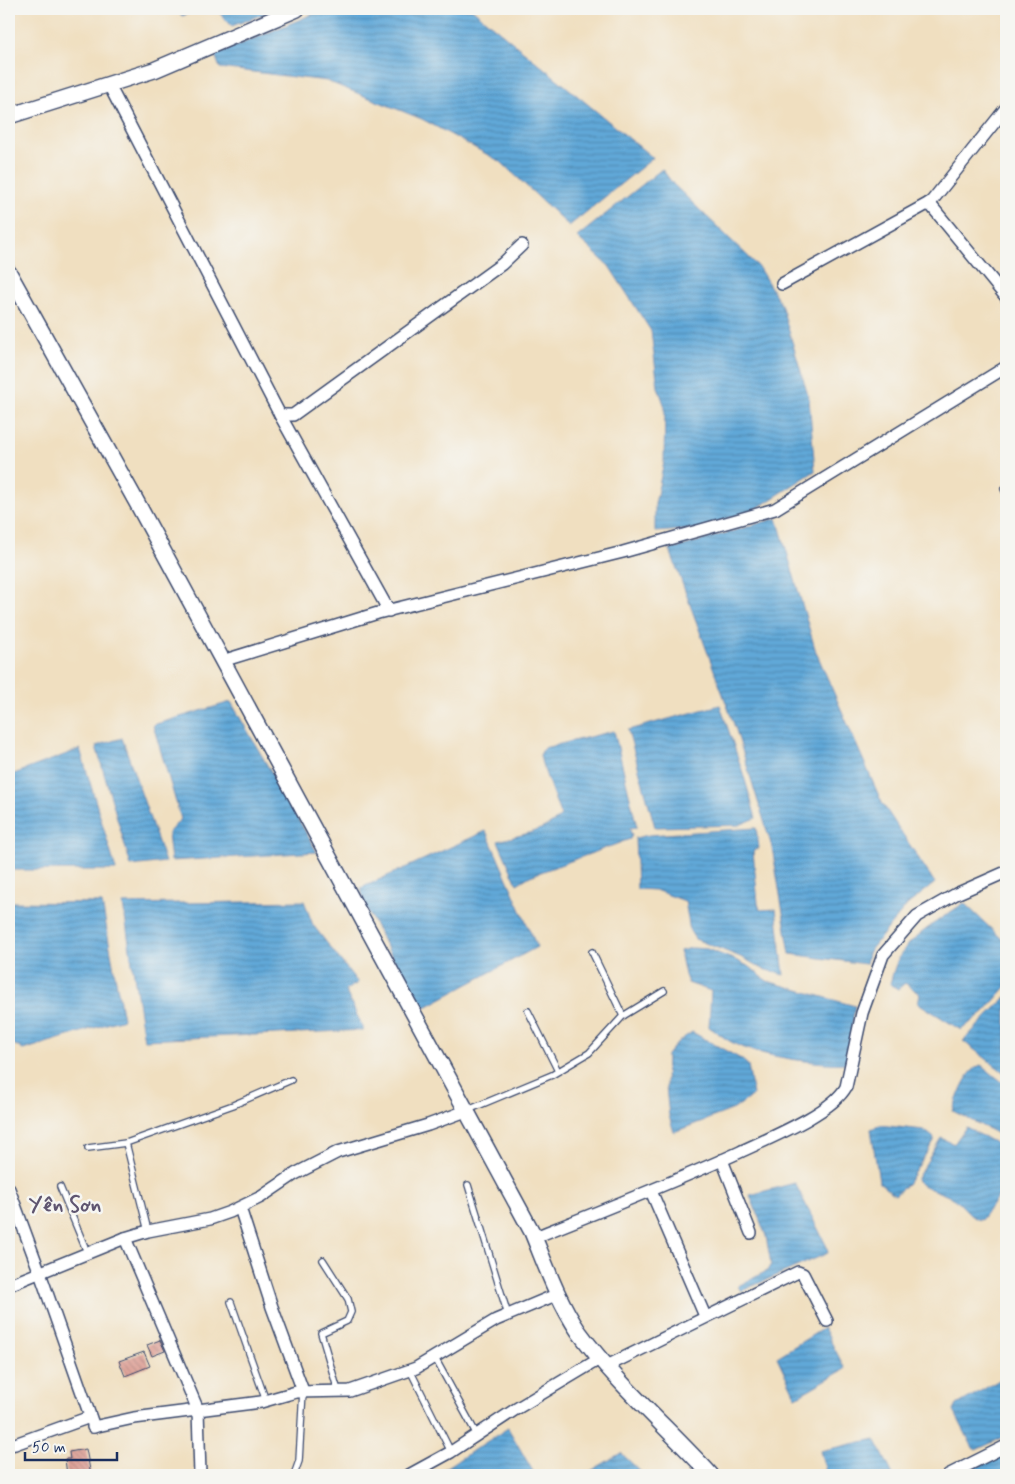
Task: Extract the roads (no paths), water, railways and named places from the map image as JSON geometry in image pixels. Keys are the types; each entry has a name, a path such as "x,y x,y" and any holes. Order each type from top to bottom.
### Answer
{"street":[{"path":"9,116 154,70 297,9"},
{"path":"109,85 280,415 389,611"},
{"path":"782,284 929,203 1006,108"},
{"path":"929,203 1006,297"},
{"path":"280,415 293,415 502,264 522,244"},
{"path":"9,272 136,501 466,1110 534,1237 562,1303 580,1332 604,1362 711,1475"},
{"path":"222,660 389,611 624,552 776,509 1006,367"},
{"path":"534,1237 651,1191 722,1160 788,1130 823,1109 842,1094 846,1086 862,1013 883,954 917,916 956,894 1006,872"},
{"path":"9,1285 125,1238 148,1231 210,1219 240,1208 295,1174 338,1152 428,1125 466,1110"},
{"path":"722,1160 750,1233"},
{"path":"9,1189 92,1424"},
{"path":"651,1191 705,1316"},
{"path":"240,1208 272,1307 303,1391"},
{"path":"125,1238 198,1410 200,1475"},
{"path":"409,1475 452,1452 516,1409 604,1362 800,1272 827,1321"},
{"path":"9,1445 92,1424 266,1401 303,1391 350,1391 410,1370 435,1358 496,1320 558,1294"},
{"path":"948,1475 1006,1446"}],"lane":[{"path":"592,952 623,1016"},
{"path":"466,1110 558,1071 589,1053 623,1016 664,991"},
{"path":"528,1011 558,1071"},
{"path":"88,1148 126,1143 225,1108 291,1080"},
{"path":"126,1143 148,1231"},
{"path":"468,1185 508,1315"},
{"path":"60,1187 87,1252"},
{"path":"323,1260 348,1299 351,1312 348,1322 321,1333 338,1391"},
{"path":"230,1302 266,1401"},
{"path":"435,1358 478,1435"},
{"path":"410,1370 452,1452"},
{"path":"294,1475 299,1461 303,1391"}],"water":[{"path":"175,9 202,9 182,16"},
{"path":"215,9 276,9 232,26"},
{"path":"325,9 472,9 653,158 569,226 501,162 422,119 327,81 220,68 215,55"},
{"path":"662,169 673,184 757,265 781,304 809,399 815,471 759,507 698,529 655,532 655,504 664,462 665,407 658,387 651,331 609,266 577,237"},
{"path":"777,518 816,652 882,803 935,883 907,905 868,953 866,964 790,954 772,847 736,730 670,550"},
{"path":"231,702 317,852 171,861 168,833 181,819 153,725"},
{"path":"720,705 756,818 739,825 655,827 628,730"},
{"path":"614,731 637,827 629,828 632,835 630,839 530,876 517,884 498,841 540,829 561,816 542,764 540,755 544,748"},
{"path":"122,738 165,862 131,866 96,746"},
{"path":"80,749 116,870 9,870 9,776"},
{"path":"756,828 759,848 753,851 758,903 760,910 776,909 784,975 763,969 743,958 695,939 690,931 685,901 655,890 637,889 635,838 649,835"},
{"path":"486,831 537,947 420,1010 365,906 361,888"},
{"path":"304,901 313,925 358,983 345,990 364,1030 144,1040 123,904"},
{"path":"9,902 102,903 123,1019 23,1050 9,1041"},
{"path":"964,903 1006,943 1006,987 985,1011 961,1030 918,1003 920,994 905,983 898,989 890,984 898,959 908,945"},
{"path":"692,948 707,949 733,959 750,967 767,981 855,1006 846,1063 805,1061 774,1056 732,1042 709,1027 711,991 688,983 685,975 680,951"},
{"path":"1006,997 1006,1074 963,1041"},
{"path":"692,1032 741,1059 748,1065 753,1095 734,1109 674,1132 669,1116 666,1087 667,1055 678,1042"},
{"path":"981,1065 1006,1085 1006,1138 953,1111 967,1078"},
{"path":"880,1125 924,1130 934,1138 934,1141 907,1184 895,1195 879,1182 871,1129"},
{"path":"966,1127 1006,1149 1006,1186 981,1220 974,1217 954,1199 924,1186 916,1180 941,1138 954,1144"},
{"path":"795,1183 827,1247 828,1253 741,1291 738,1286 767,1271 771,1264 766,1236 750,1195"},
{"path":"824,1328 845,1369 796,1397 777,1357"},
{"path":"1006,1376 1006,1436 976,1450 973,1448 954,1411 957,1405"},
{"path":"508,1428 535,1475 435,1475"},
{"path":"875,1439 893,1475 827,1475 820,1451"},
{"path":"1006,1452 1006,1475 959,1475 1002,1454"},
{"path":"621,1453 644,1475 584,1475"}],"district":[{"name":"Yên Sơn","path":"65,1204"}]}
